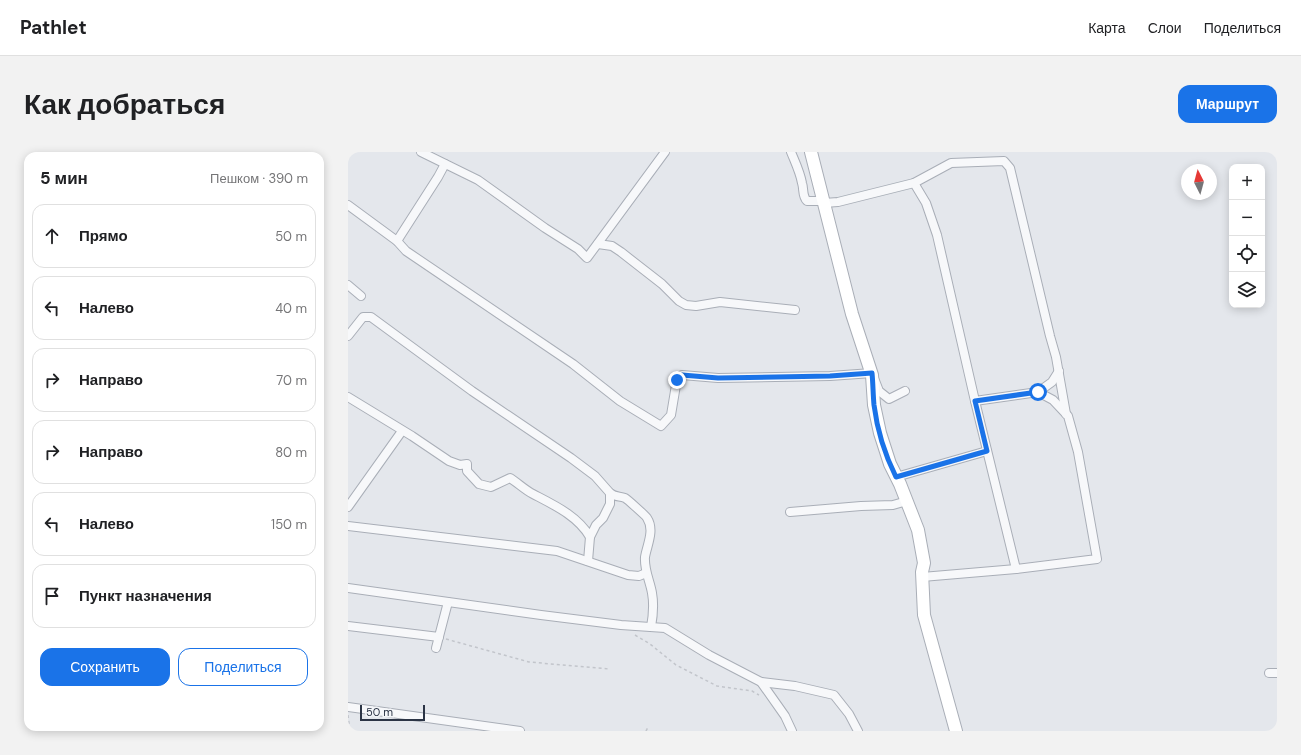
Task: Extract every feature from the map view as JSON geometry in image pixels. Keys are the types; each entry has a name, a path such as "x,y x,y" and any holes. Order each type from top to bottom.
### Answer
{"main road":[{"path":"811,152 852,314 872,373 874,406 880,433 890,464 918,530 924,563 922,577 924,615 956,731"}],"street":[{"path":"421,152 478,180 544,228 578,249 587,258 664,152"},
{"path":"791,152 798,167 804,198 807,201 824,202 838,202 914,183 951,163 1004,161 1010,168 1059,371 1066,414"},
{"path":"397,241 445,164"},
{"path":"914,183 926,203 937,235 975,401 1016,569"},
{"path":"348,205 397,241 406,251 573,364 620,401 661,426 670,415 677,380 682,375 718,378 830,376 872,373 879,392 889,399 904,391"},
{"path":"598,244 612,246 621,252 662,284 679,301 686,305 696,306 720,302 795,310"},
{"path":"348,285 361,296"},
{"path":"348,336 363,317 371,317 472,391 571,458 595,476 610,493 614,496 626,498 647,517 650,522 650,536 645,557 646,573 652,594 653,617 651,627"},
{"path":"975,401 1038,392 1052,382 1059,371"},
{"path":"922,577 1016,569 1097,559 1078,452 1068,416 1052,400 1038,392"},
{"path":"348,397 412,436 449,461 460,465 467,464 467,471 479,484 491,487 510,478 532,493 562,510 584,527 590,537"},
{"path":"348,507 402,431"},
{"path":"896,477 987,451"},
{"path":"588,561 590,537 596,525 603,518 610,504 610,493"},
{"path":"790,512 893,505 907,501"},
{"path":"348,526 557,551 628,575 639,576 646,573"},
{"path":"348,588 618,624 665,628 709,655 761,682 795,686 834,695 849,714 858,731"},
{"path":"436,648 448,602"},
{"path":"348,626 439,637"},
{"path":"761,682 785,716 792,731"},
{"path":"348,707 520,731"}],"path":[{"path":"618,624 650,644 676,665 717,686 752,691 775,702"},
{"path":"439,637 529,662 609,669"},
{"path":"348,715 350,731"},
{"path":"646,731 648,727"}],"route":[{"path":"677,380 682,375 718,378 830,376 872,373 874,406 880,433 896,477 987,451 975,401 1038,392"}]}
